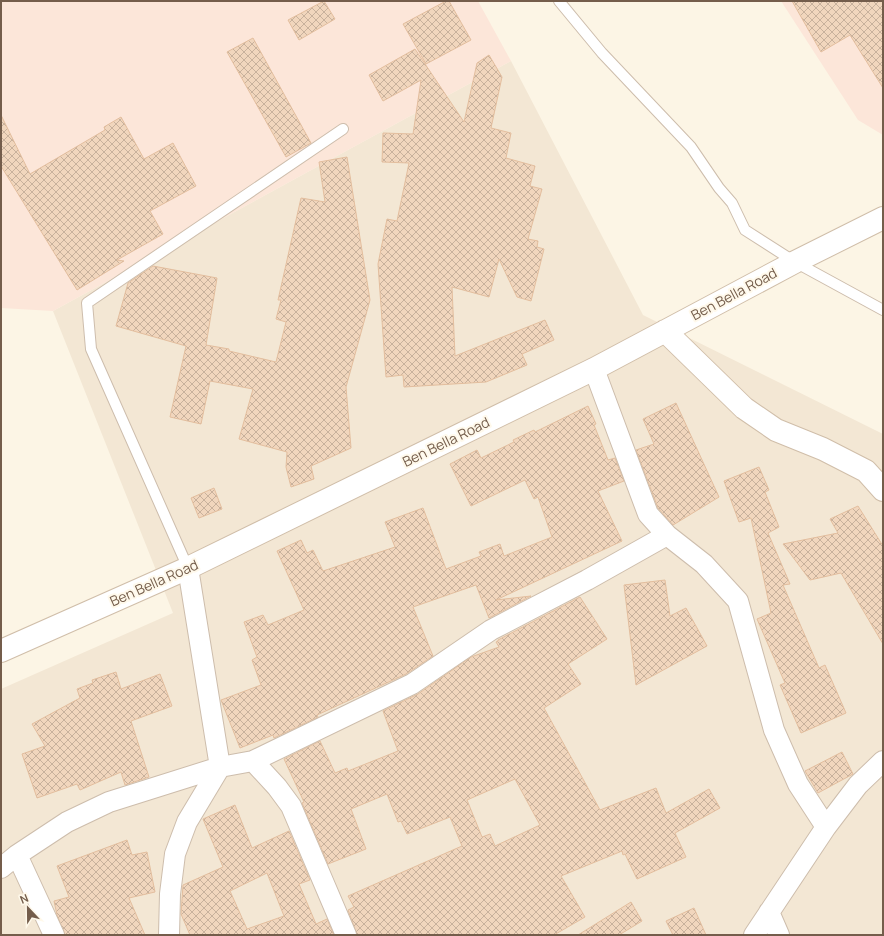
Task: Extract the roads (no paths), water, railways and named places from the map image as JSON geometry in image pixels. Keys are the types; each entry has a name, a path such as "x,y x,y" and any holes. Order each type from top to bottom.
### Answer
{"main road":[{"name":"Ben Bella Road","path":"1,651 188,568 594,370 664,331 795,262 883,218"},
{"path":"664,331 744,408 776,430 823,449 866,471 883,490"}],"street":[{"path":"594,370 648,514 667,535 704,564 738,601 774,730 798,784 826,827"},
{"path":"1,868 67,822 109,802 220,766 253,761 412,684 490,630 587,580 667,535"},
{"path":"169,935 170,894 175,854 187,822 220,766 188,568"},
{"path":"253,761 277,787 291,806 346,935"},
{"path":"754,935 826,827 858,785 883,761"},
{"path":"17,856 54,935"},
{"path":"769,912 779,935"}],"lane":[{"path":"559,1 602,53 691,147 732,203 745,230 795,262 883,310"},
{"path":"188,568 90,349 87,303 342,129"}]}
